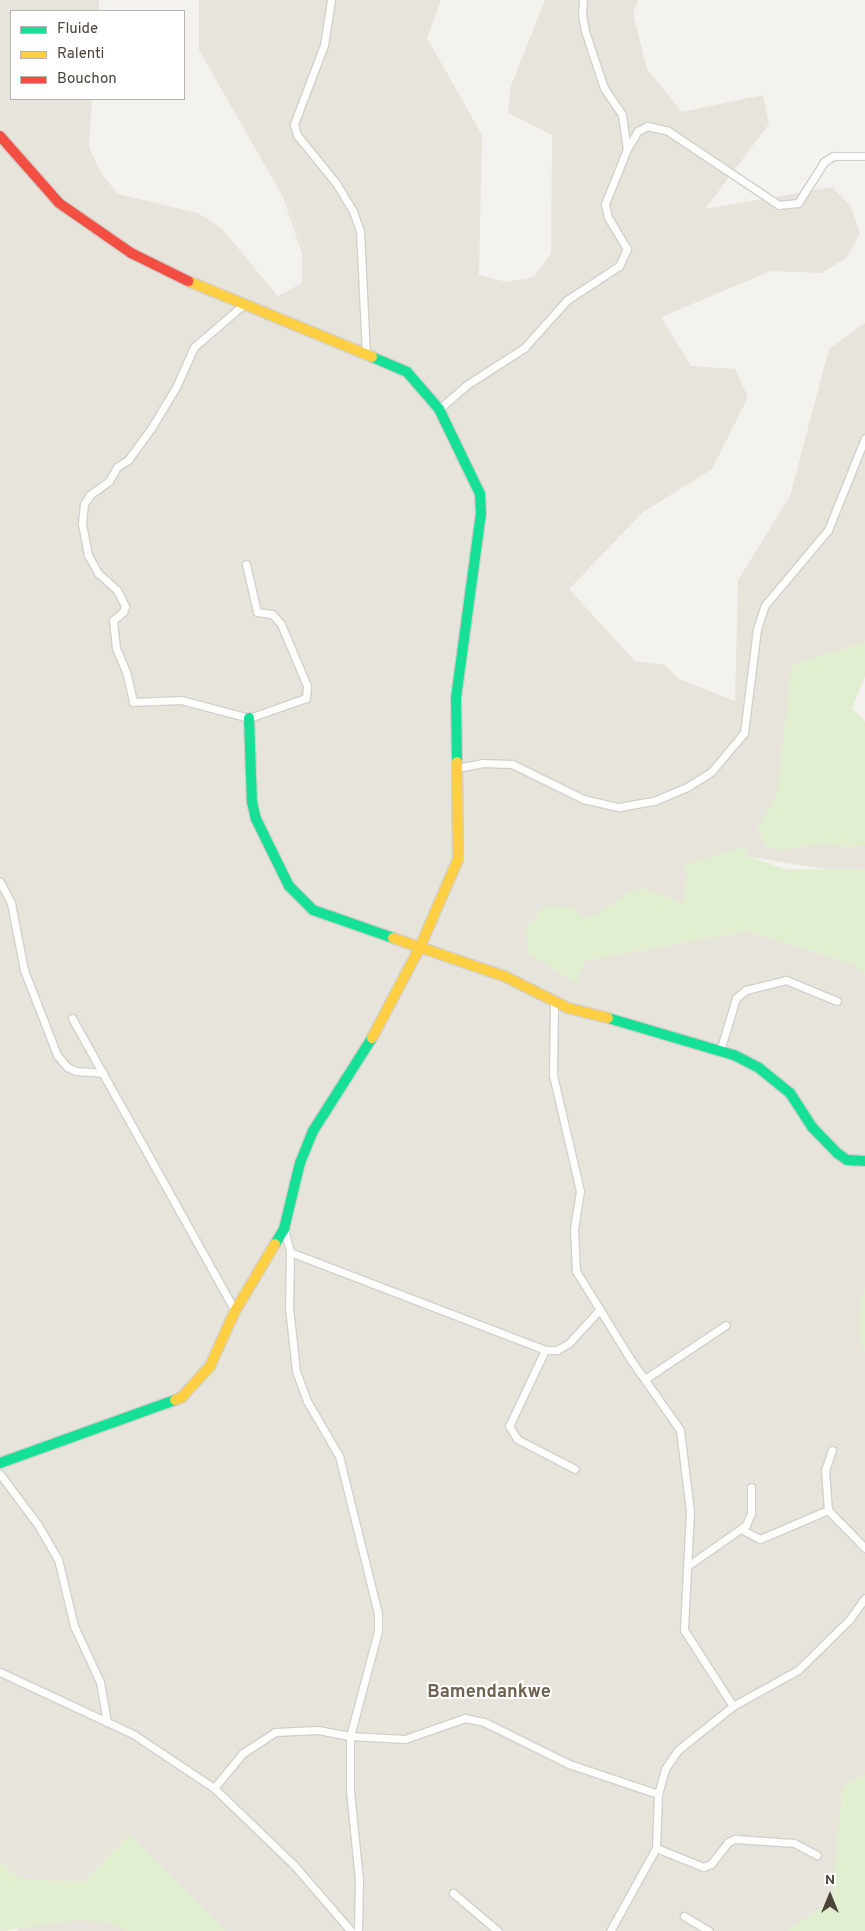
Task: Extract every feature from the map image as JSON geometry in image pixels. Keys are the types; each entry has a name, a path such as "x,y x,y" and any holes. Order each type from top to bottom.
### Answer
{"street":[{"path":"331,0 324,45 294,124 297,135 344,197 360,231 366,353"},
{"path":"583,0 585,31 604,88 622,116 627,149"},
{"path":"439,409 468,384 524,348 572,296 619,266 627,249 608,217 605,204 627,149 638,131 646,126 668,131 780,205 798,203 824,162 833,156 865,156"},
{"path":"0,136 59,203 87,225 131,254 177,276 366,353 406,372 439,409 474,482 482,513 456,699 458,859 420,947 380,1024 313,1131 300,1163 284,1229 235,1311 210,1366 182,1396 138,1416 0,1464"},
{"path":"244,304 194,347 176,387 152,427 128,460 117,467 109,481 90,495 84,504 82,524 88,555 98,573 117,590 125,606 123,612 113,620 116,648 126,671 131,700 136,704 180,700 249,718 293,705 306,698 307,693 281,624 272,614 257,612 246,564"},
{"path":"457,768 482,763 512,764 583,799 619,807 654,801 687,787 711,772 744,733 756,629 765,605 828,530 865,438"},
{"path":"249,718 252,802 261,834 289,886 301,900 322,915 506,978 554,1003 720,1051 759,1068 790,1093 812,1127 842,1157 865,1162"},
{"path":"0,882 11,903 24,970 57,1055 67,1067 76,1071 103,1073"},
{"path":"720,1051 736,998 746,990 786,980 837,1001"},
{"path":"554,1003 552,1074 580,1191 574,1230 574,1263 579,1277 680,1430 690,1510 690,1565 684,1630 733,1706"},
{"path":"72,1018 235,1311"},
{"path":"284,1229 290,1252 289,1307 296,1371 307,1401 339,1456 377,1600 378,1631 350,1736 350,1791 359,1879 358,1931"},
{"path":"290,1252 545,1350 557,1350 569,1343 600,1309"},
{"path":"645,1379 726,1325"},
{"path":"545,1350 509,1426 517,1439 575,1469"},
{"path":"832,1450 824,1478 828,1510 865,1548"},
{"path":"0,1474 38,1524 58,1559 74,1626 100,1682 107,1722"},
{"path":"690,1565 741,1529 750,1518 751,1488"},
{"path":"741,1529 760,1539 828,1510"},
{"path":"610,1931 656,1848 658,1794 665,1769 678,1750 733,1706 798,1670 849,1620 865,1598"},
{"path":"0,1672 164,1751 214,1788 294,1865 351,1931"},
{"path":"214,1788 244,1753 275,1732 318,1730 350,1736 405,1739 465,1718 484,1722 575,1766 658,1794"},
{"path":"656,1848 703,1867 711,1864 728,1842 735,1839 794,1843 817,1855"},
{"path":"453,1893 498,1931"},
{"path":"684,1916 710,1931"}],"shaded area":[{"path":"0,0 99,0 99,10 10,10 10,100 92,100 89,147 101,173 118,194 198,213 222,229 278,296 302,283 302,254 283,197 199,50 199,0 441,0 427,38 482,135 479,275 507,282 534,277 551,253 552,135 508,113 511,86 545,0 638,0 633,13 647,69 682,112 763,95 769,124 705,209 832,187 851,206 860,234 846,258 822,273 771,271 661,317 691,366 735,369 748,397 712,469 642,513 569,589 635,661 665,665 679,679 735,701 738,580 790,496 829,349 865,323 865,642 792,665 865,819 865,876 746,856 684,903 585,961 747,931 856,965 865,974 865,1308 860,1341 865,1352 865,1874 854,1931 17,1931 19,1929 0,1906"}],"green space":[{"path":"865,642 865,676 852,708 865,721 865,846 842,847 828,843 782,850 767,847 757,829 777,794 792,665"},
{"path":"747,846 746,856 786,869 865,870 865,974 855,965 747,931 585,961 576,983 529,954 526,927 545,906 573,907 583,917 596,915 631,891 644,888 684,903 687,876 684,865"},
{"path":"865,1285 865,1352 860,1341 860,1312"},
{"path":"865,1774 865,1931 786,1931 832,1900 842,1787"},
{"path":"129,1835 226,1931 126,1931 107,1922 78,1920 0,1931 0,1861 20,1879 83,1882"}],"traffic: fast":[{"path":"372,357 407,372 439,409 480,494 481,513 456,699 457,762"},
{"path":"249,718 252,802 256,819 289,886 313,910 393,938"},
{"path":"608,1018 734,1055 759,1068 790,1093 812,1127 837,1153 847,1160 865,1161"},
{"path":"275,1244 284,1229 300,1163 313,1131 372,1038"},
{"path":"0,1463 175,1400"}],"traffic: slow":[{"path":"188,281 372,357"},
{"path":"372,1038 420,947 458,859 457,762"},
{"path":"393,938 506,977 568,1008 608,1018"},
{"path":"175,1400 182,1397 210,1366 235,1311 275,1244"}],"traffic: jam":[{"path":"0,136 59,203 131,253 188,281"}],"district":[{"name":"Bamendankwe","path":"489,1693"}]}
